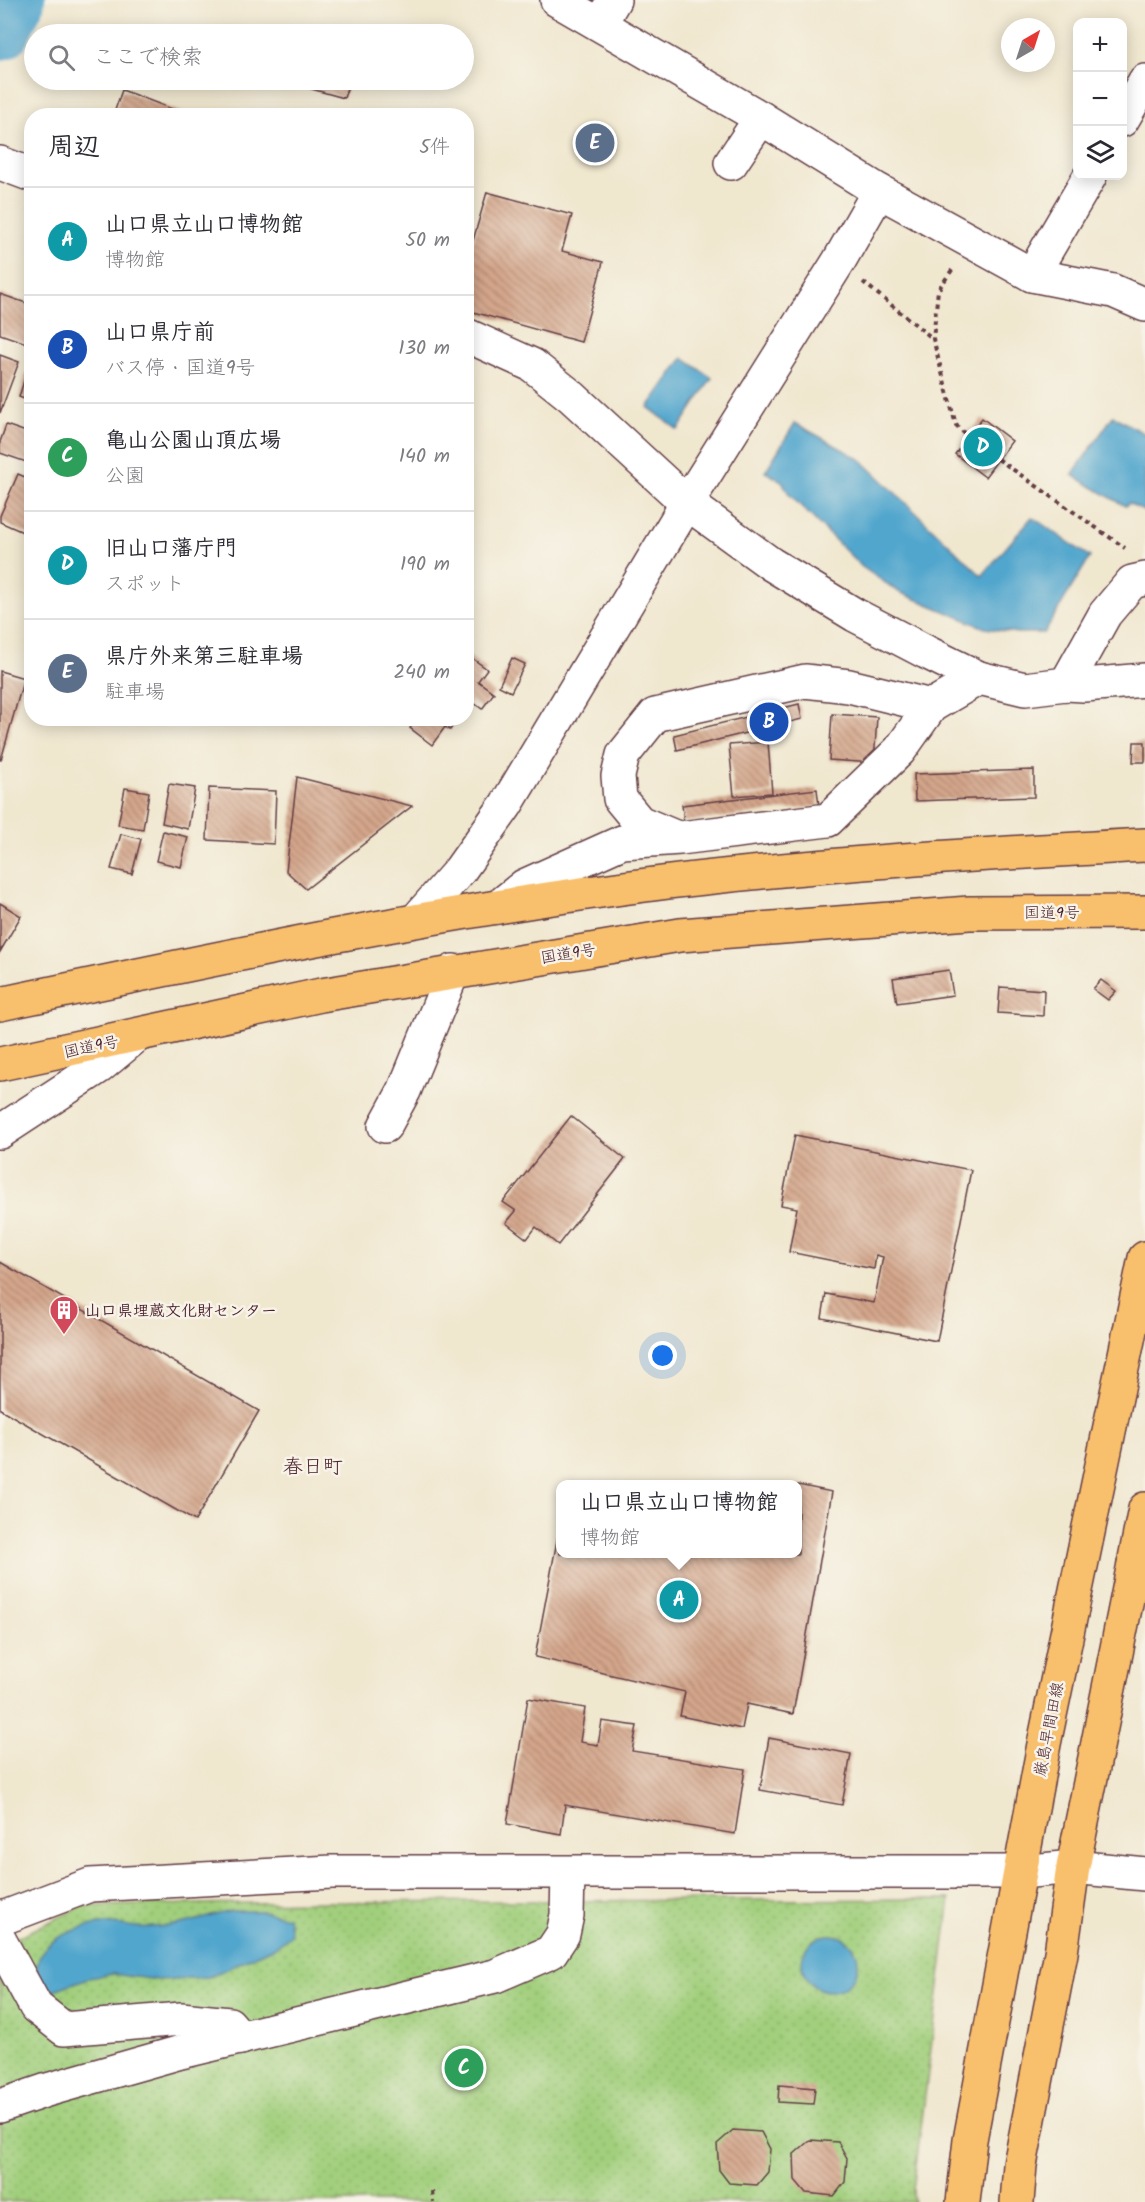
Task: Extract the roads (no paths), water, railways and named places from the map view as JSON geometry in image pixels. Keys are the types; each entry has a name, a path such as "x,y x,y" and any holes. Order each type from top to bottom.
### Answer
{"main road":[{"path":"0,1004 417,919 669,882 894,860 1145,845"},
{"name":"国道9号","path":"0,1064 135,1037 321,995 453,971 680,935 969,913 1145,912"},
{"name":"厳島早間田線","path":"963,2202 970,2140 1044,1744 1145,1258"},
{"path":"1017,2202 1020,2165 1061,1953 1073,1867 1145,1509"}],"street":[{"path":"557,0 607,12 761,118 879,191 1032,275 1113,291 1145,305"},
{"path":"1127,112 1145,81"},
{"path":"732,163 761,118"},
{"path":"0,163 24,172"},
{"path":"1032,275 1088,180"},
{"path":"417,919 460,870 506,805 687,503 839,261 879,191"},
{"path":"474,339 532,365 572,397 687,503 771,564 846,609 979,678 1025,689 1066,684 1084,686 1145,680"},
{"path":"1066,684 1105,614 1132,582 1145,579"},
{"path":"498,907 524,886 622,842 680,838 828,820 900,750 931,706 979,678"},
{"path":"680,838 639,822 620,799 618,776 623,755 655,715 806,681 849,686 931,706"},
{"path":"385,1126 404,1091 453,971"},
{"path":"0,1131 99,1067 135,1037"},
{"path":"0,1919 90,1885 332,1872 568,1874 1021,1872 1073,1867 1145,1874"},
{"path":"0,2106 47,2090 181,2052 495,1976 551,1952 563,1934 567,1915 568,1874"},
{"path":"0,1941 36,2007 64,2029 181,2019 229,2024 241,2038"}],"water":[{"path":"683,358 712,378 678,430 648,407"},
{"path":"1113,416 1145,434 1145,512 1129,503 1125,506 1072,475"},
{"path":"795,423 860,459 982,576 1032,517 1090,557 1044,633 1017,633 985,628 899,592 862,567 789,494 782,481 765,472"},
{"path":"234,1911 262,1911 288,1917 291,1934 276,1946 209,1977 158,1980 113,1974 88,1978 49,1992 37,1979 38,1963 42,1951 58,1938 76,1930 104,1924 143,1928 173,1925"},
{"path":"824,1935 836,1935 846,1939 854,1947 858,1963 854,1979 846,1987 836,1991 824,1991 814,1987 806,1979 802,1969 802,1957 806,1947 814,1939"}],"waterway":[{"path":"0,29 14,0"}],"place":[{"name":"県庁外来第三駐車場","path":"595,143"},
{"name":"旧山口藩庁門","path":"983,447"},
{"name":"山口県庁前","path":"769,722"},
{"name":"山口県埋蔵文化財センター","path":"64,1336"},
{"name":"山口県立山口博物館","path":"679,1600"},
{"name":"亀山公園山頂広場","path":"464,2068"}],"district":[{"name":"春日町","path":"313,1466"}]}
